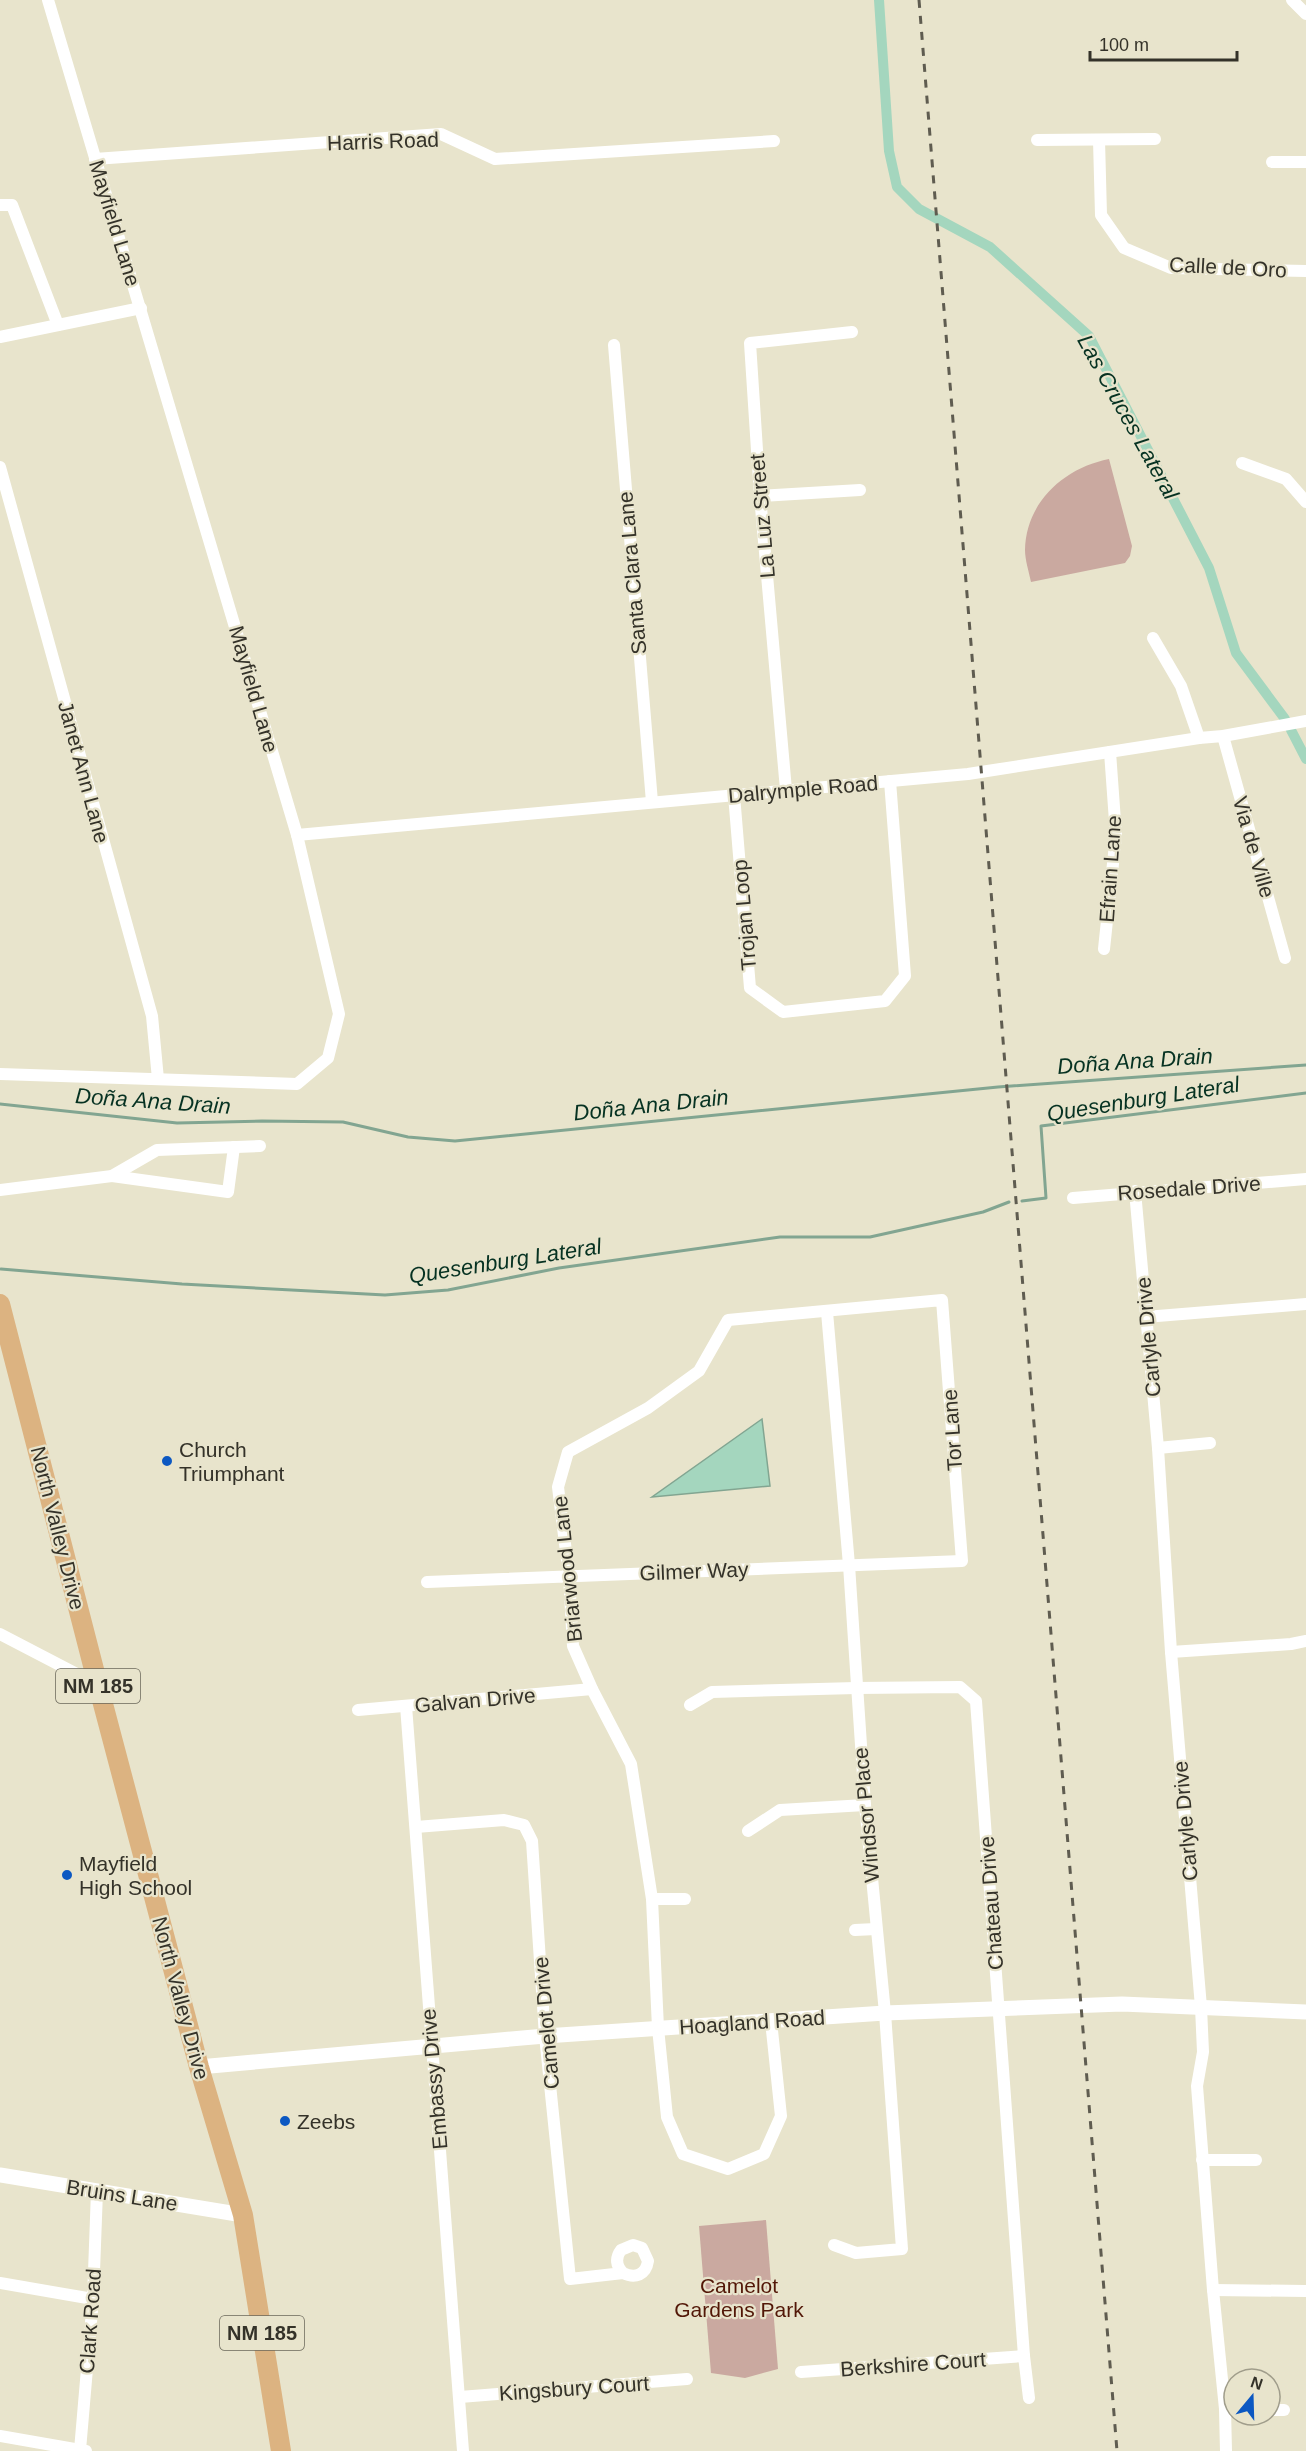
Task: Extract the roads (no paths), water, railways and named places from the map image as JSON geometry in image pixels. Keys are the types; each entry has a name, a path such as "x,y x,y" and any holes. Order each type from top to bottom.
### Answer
{"main road":[{"name":"North Valley Drive","path":"0,1304 199,2067 243,2215 281,2451"}],"street":[{"name":"Mayfield Lane","path":"0,1074 297,1084 328,1058 339,1014 297,836 48,0"},
{"path":"1292,0 1306,14"},
{"name":"Harris Road","path":"95,159 441,134 495,159 774,141"},
{"path":"1037,140 1155,139"},
{"name":"Calle de Oro","path":"1099,140 1101,215 1124,248 1171,268 1306,271"},
{"path":"1272,162 1306,162"},
{"path":"0,205 12,205 58,325"},
{"path":"0,337 141,308"},
{"name":"La Luz Street","path":"786,790 760,496 750,343 852,332"},
{"name":"Santa Clara Lane","path":"614,345 652,802"},
{"path":"1242,464 1286,479 1306,502"},
{"name":"Janet Ann Lane","path":"0,467 152,1016 158,1079"},
{"path":"760,496 860,490"},
{"path":"1153,638 1181,686 1199,738"},
{"name":"Dalrymple Road","path":"297,836 990,771 1223,736 1306,721"},
{"name":"Via de Ville","path":"1223,736 1286,958"},
{"name":"Efrain Lane","path":"1104,949 1116,835 1110,752"},
{"name":"Trojan Loop","path":"734,795 750,988 783,1012 885,1001 905,976 890,781"},
{"path":"112,1176 157,1150 260,1146"},
{"path":"0,1190 112,1176 228,1192 234,1147"},
{"name":"Rosedale Drive","path":"1073,1198 1135,1191 1306,1179"},
{"name":"Carlyle Drive","path":"1135,1191 1158,1448 1171,1652 1201,2007 1203,2052 1197,2086 1202,2160 1213,2290 1224,2367"},
{"name":"Briarwood Lane","path":"771,2021 781,2116 764,2154 728,2169 683,2154 667,2117 658,2028 652,1899 631,1764 592,1689 573,1646 569,1576 558,1487 568,1452 648,1408 699,1371 728,1320 942,1300"},
{"name":"Tor Lane","path":"942,1300 962,1561"},
{"path":"1145,1317 1306,1304"},
{"name":"Windsor Place","path":"827,1312 849,1565 865,1805 885,2013 902,2248 856,2253 834,2245"},
{"path":"1158,1448 1210,1443"},
{"name":"Gilmer Way","path":"427,1582 962,1561"},
{"path":"0,1634 98,1685"},
{"path":"1171,1652 1306,1641"},
{"name":"Chateau Drive","path":"690,1705 712,1692 856,1688 960,1687 976,1701 1024,2356 1029,2398"},
{"name":"Galvan Drive","path":"358,1710 592,1689"},
{"name":"Embassy Drive","path":"406,1706 463,2451"},
{"path":"748,1832 780,1810 865,1805"},
{"name":"Camelot Drive","path":"416,1827 504,1820 524,1825 532,1841 545,2036 570,2279 622,2273"},
{"path":"652,1899 685,1899"},
{"path":"855,1930 876,1929"},
{"name":"Hoagland Road","path":"199,2067 545,2036 885,2013 1122,2004 1306,2012"},
{"path":"1202,2160 1256,2160"},
{"name":"Bruins Lane","path":"0,2175 243,2215"},
{"name":"Clark Road","path":"84,2450 98,2191"},
{"path":"0,2283 93,2299"},
{"path":"1213,2290 1306,2291"},
{"name":"Berkshire Court","path":"801,2372 1024,2356"},
{"name":"Kingsbury Court","path":"460,2397 687,2379"},
{"name":"Carlyle Drive","path":"1226,2451 1228,2427"},
{"path":"0,2436 84,2450"}],"waterway":[{"name":"Las Cruces Lateral","path":"879,0 889,151 897,187 919,209 990,247 1089,336 1209,568 1236,653 1285,719"},
{"name":"Las Cruces Lateral","path":"1291,730 1306,759"},
{"name":"Doña Ana Drain","path":"0,1104 177,1123 343,1122 408,1137 455,1141 998,1087 1306,1065"},
{"name":"Quesenburg Lateral","path":"1022,1201 1046,1198 1041,1126 1306,1093"},
{"name":"Quesenburg Lateral","path":"1,1269 182,1284 385,1295 448,1290 559,1268 780,1237 870,1237 983,1212 1009,1202"}],"railway":[{"path":"919,0 1117,2451"}],"place":[{"name":"Church Triumphant","path":"167,1461"},
{"name":"Mayfield High School","path":"67,1875"},
{"name":"Zeebs","path":"285,2121"}],"park label":[{"name":"Camelot Gardens Park","path":"739,2297"}]}
